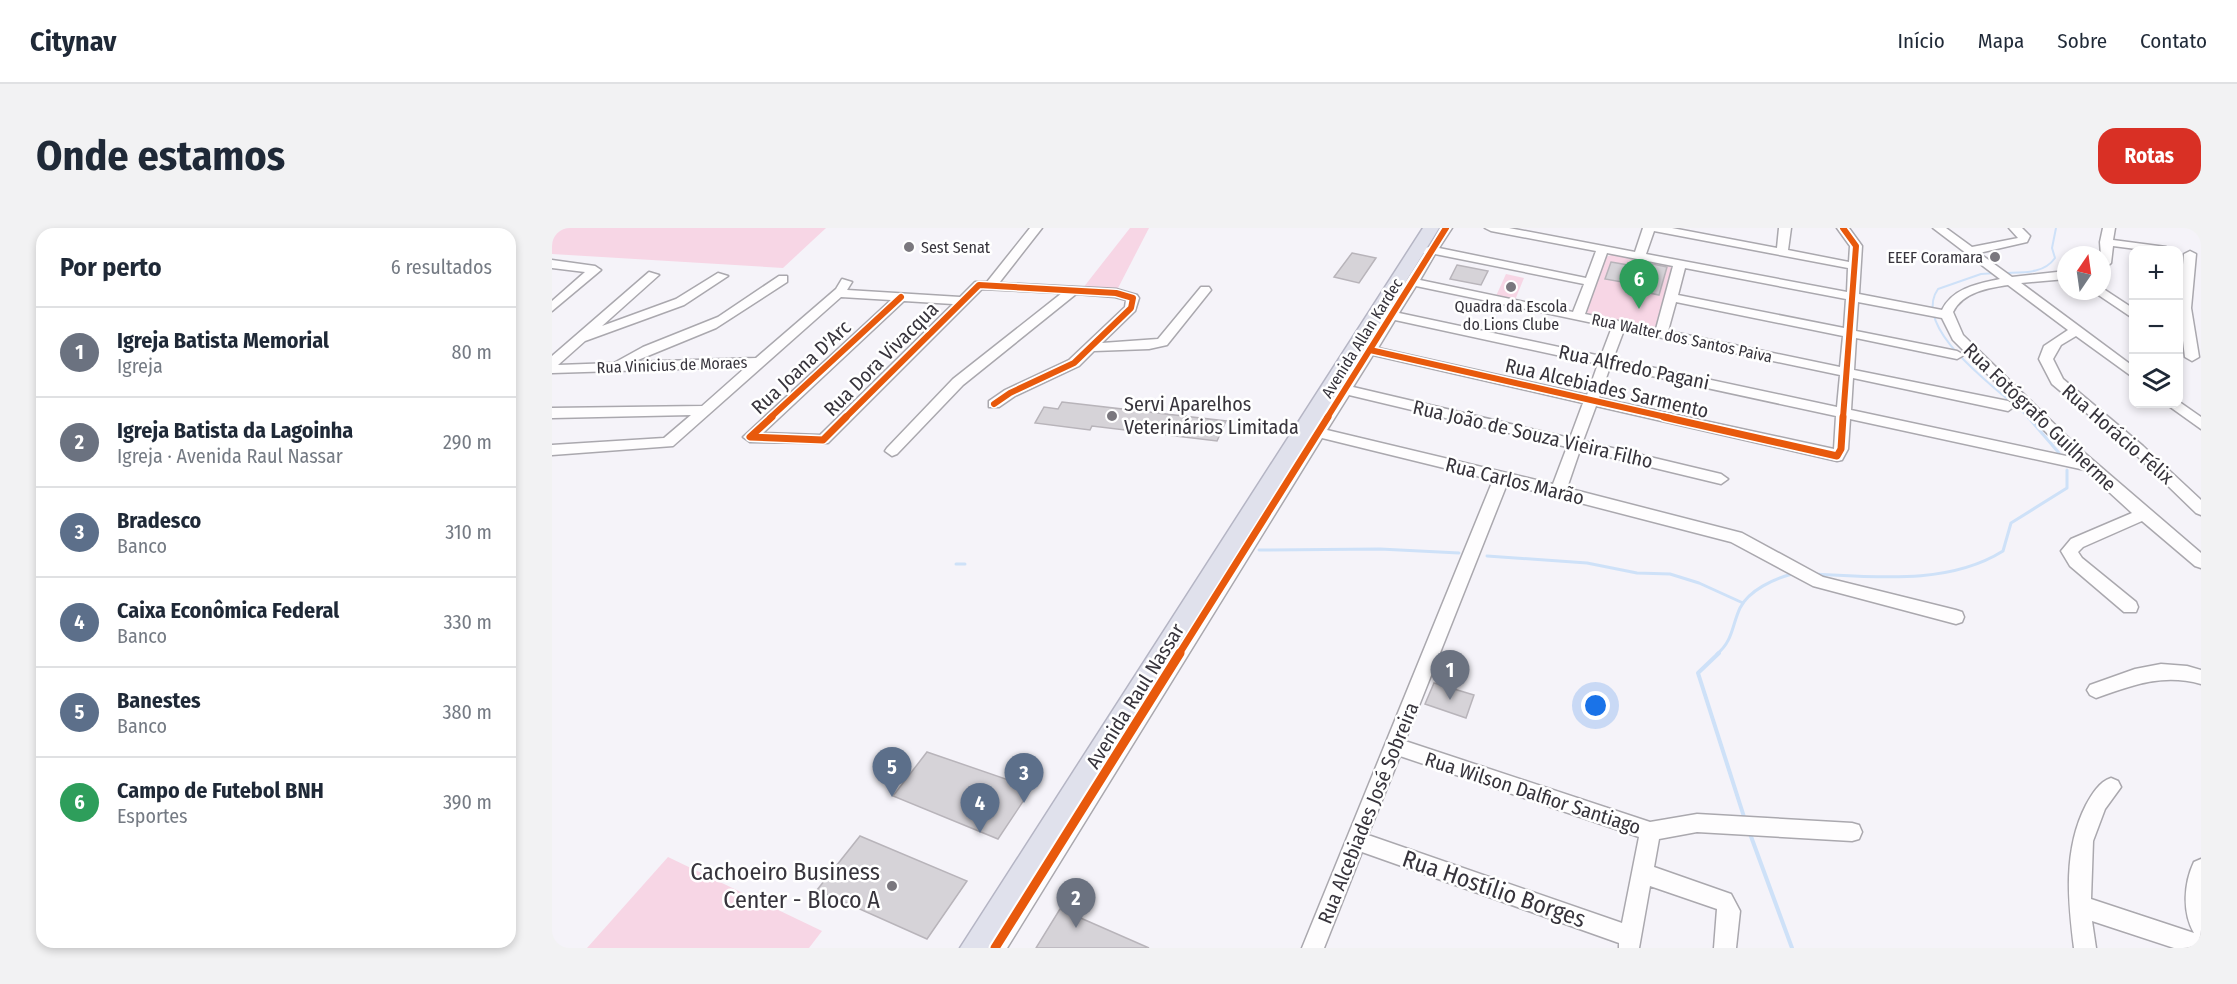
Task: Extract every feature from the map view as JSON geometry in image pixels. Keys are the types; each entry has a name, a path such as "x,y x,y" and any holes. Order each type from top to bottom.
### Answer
{"highway":[{"path":"975,948 1177,646 1277,470 1426,243"},
{"path":"1277,470 1301,461"}],"street":[{"path":"990,286 1036,228"},
{"name":"Avenida Allan Kardec","path":"1301,461 1412,282 1426,243 1446,228"},
{"path":"1491,228 1938,313 1968,292 2004,276 2057,275"},
{"path":"1639,256 1652,228 1718,234 1782,252 1854,266"},
{"path":"1782,252 1785,228"},
{"path":"1842,413 1856,243 1843,228"},
{"path":"1939,228 2129,371"},
{"path":"1971,251 2025,239 2015,228"},
{"path":"2106,246 2109,228"},
{"path":"2106,242 2136,246"},
{"path":"1426,243 1590,282"},
{"path":"1578,316 1602,250"},
{"path":"2190,254 2185,308 2197,360"},
{"path":"552,264 595,270 552,307"},
{"path":"1661,334 1680,264"},
{"path":"552,363 653,275"},
{"path":"580,338 680,302 722,276"},
{"path":"617,366 641,352 711,326 742,309 783,279"},
{"name":"Rua Walter dos Santos Paiva","path":"1412,282 2008,406"},
{"path":"963,301 979,285 1123,294 1134,301 1093,347 1074,363 1010,393 994,404"},
{"name":"Rua Vinicius de Moraes","path":"552,369 760,362 842,288 901,297 963,301"},
{"path":"892,451 958,382 1074,290"},
{"path":"1093,347 1149,345 1162,342 1205,290"},
{"name":"Rua Joana D'Arc","path":"823,440 750,437 901,297"},
{"path":"1671,297 1957,355"},
{"path":"2111,298 2129,312"},
{"name":"Rua Dora Vivacqua","path":"823,440 963,301"},
{"name":"Rua Fotógrafo Guilherme","path":"1938,313 1958,338 2086,465 2142,515 2201,562"},
{"name":"Rua Alfredo Pagani","path":"1391,315 2086,465"},
{"path":"1558,491 1619,325"},
{"name":"Rua Horácio Félix","path":"2076,331 2056,342 2049,349 2046,359 2057,381 2138,449 2201,509"},
{"name":"Rua Alcebiades Sarmento","path":"1370,350 1837,456 1841,449 1842,413"},
{"path":"2183,350 2197,360"},
{"path":"552,450 668,443 760,362"},
{"name":"Rua João de Souza Vieira Filho","path":"1346,390 1721,478"},
{"path":"2179,408 2201,424"},
{"path":"552,413 705,411"},
{"name":"Rua Carlos Marão","path":"1319,433 1736,537 1819,582 1956,617"},
{"name":"Avenida Raul Nassar","path":"995,948 1177,646 1301,461"},
{"name":"Rua Alcebiades José Sobreira","path":"1314,948 1502,477"},
{"path":"2130,607 2076,562 2069,551 2077,543 2142,515"},
{"path":"2096,690 2145,673 2185,671 2201,677"},
{"name":"Rua Wilson Dalfior Santiago","path":"1395,746 1650,831 1680,824 1747,825 1852,832"},
{"path":"2085,948 2080,906 2082,847 2087,824 2100,798 2111,787"},
{"path":"1629,942 1650,831"},
{"name":"Rua Hostílio Borges","path":"1357,841 1629,942"},
{"path":"2201,869 2196,880 2196,897 2201,925"},
{"path":"1642,873 1724,901 1729,911 1725,948"},
{"path":"2080,906 2201,946"}],"shaded area":[{"path":"552,228 826,228 783,268 552,254"},
{"path":"1130,228 1149,228 1117,290 1083,288"},
{"path":"1616,254 1673,267 1655,328 1651,330 1584,316 1604,257"},
{"name":"Quadra da Escola do Lions Clube","path":"1506,274 1524,278 1515,300 1496,296"},
{"path":"668,857 822,931 809,948 587,948"}],"building":[{"path":"1352,253 1376,258 1359,283 1334,277"},
{"path":"1611,262 1634,266 1642,265 1643,262 1667,267 1659,295 1626,288 1628,283 1605,279"},
{"path":"1457,265 1488,271 1481,285 1450,279"},
{"name":"Servi Aparelhos Veterinários Limitada","path":"1062,402 1226,421 1217,441 1092,426 1090,430 1035,423 1044,407 1058,409"},
{"path":"1434,683 1474,695 1466,718 1425,704"},
{"path":"927,752 1032,788 998,839 893,796"},
{"name":"Cachoeiro Business Center - Bloco A","path":"860,836 967,881 927,939 817,890"},
{"path":"1060,909 1149,948 1036,948"}],"waterway":[{"path":"2002,273 2031,272 2050,263 2055,258 2052,248 2056,228"},
{"path":"1996,273 1981,274 1938,289 1933,305 1936,323 1963,360 2028,418"},
{"path":"2028,418 2059,453"},
{"path":"1815,574 1912,576 1936,574 1982,562 2003,551 2011,523 2067,488 2067,470"},
{"path":"1259,550 1380,549 1459,553"},
{"path":"1487,556 1587,563 1637,573 1670,574 1699,583 1743,603"},
{"path":"956,564 965,564"},
{"path":"1717,654 1726,644 1740,608 1749,596 1770,582 1792,574"},
{"path":"1719,653 1698,673 1745,820"},
{"path":"1749,831 1792,948"}],"cycle path":[{"path":"995,948 1446,228"},
{"path":"1370,350 1837,456 1841,449 1856,246 1843,228"},
{"path":"901,297 750,437 823,440 979,285 1116,293 1133,298 1131,308 1074,363 1010,393 994,404"}],"place":[{"name":"Sest Senat","path":"909,247"},
{"name":"EEEF Coramara","path":"1995,257"},
{"name":"Quadra da Escola do Lions Clube","path":"1511,287"},
{"name":"Campo de Futebol BNH","path":"1639,309"},
{"name":"Servi Aparelhos Veterinários Limitada","path":"1112,416"},
{"name":"Igreja Batista Memorial","path":"1450,700"},
{"name":"Banestes","path":"892,797"},
{"name":"Bradesco","path":"1024,803"},
{"name":"Caixa Econômica Federal","path":"980,833"},
{"name":"Cachoeiro Business Center - Bloco A","path":"892,886"},
{"name":"Igreja Batista da Lagoinha","path":"1076,928"}]}
